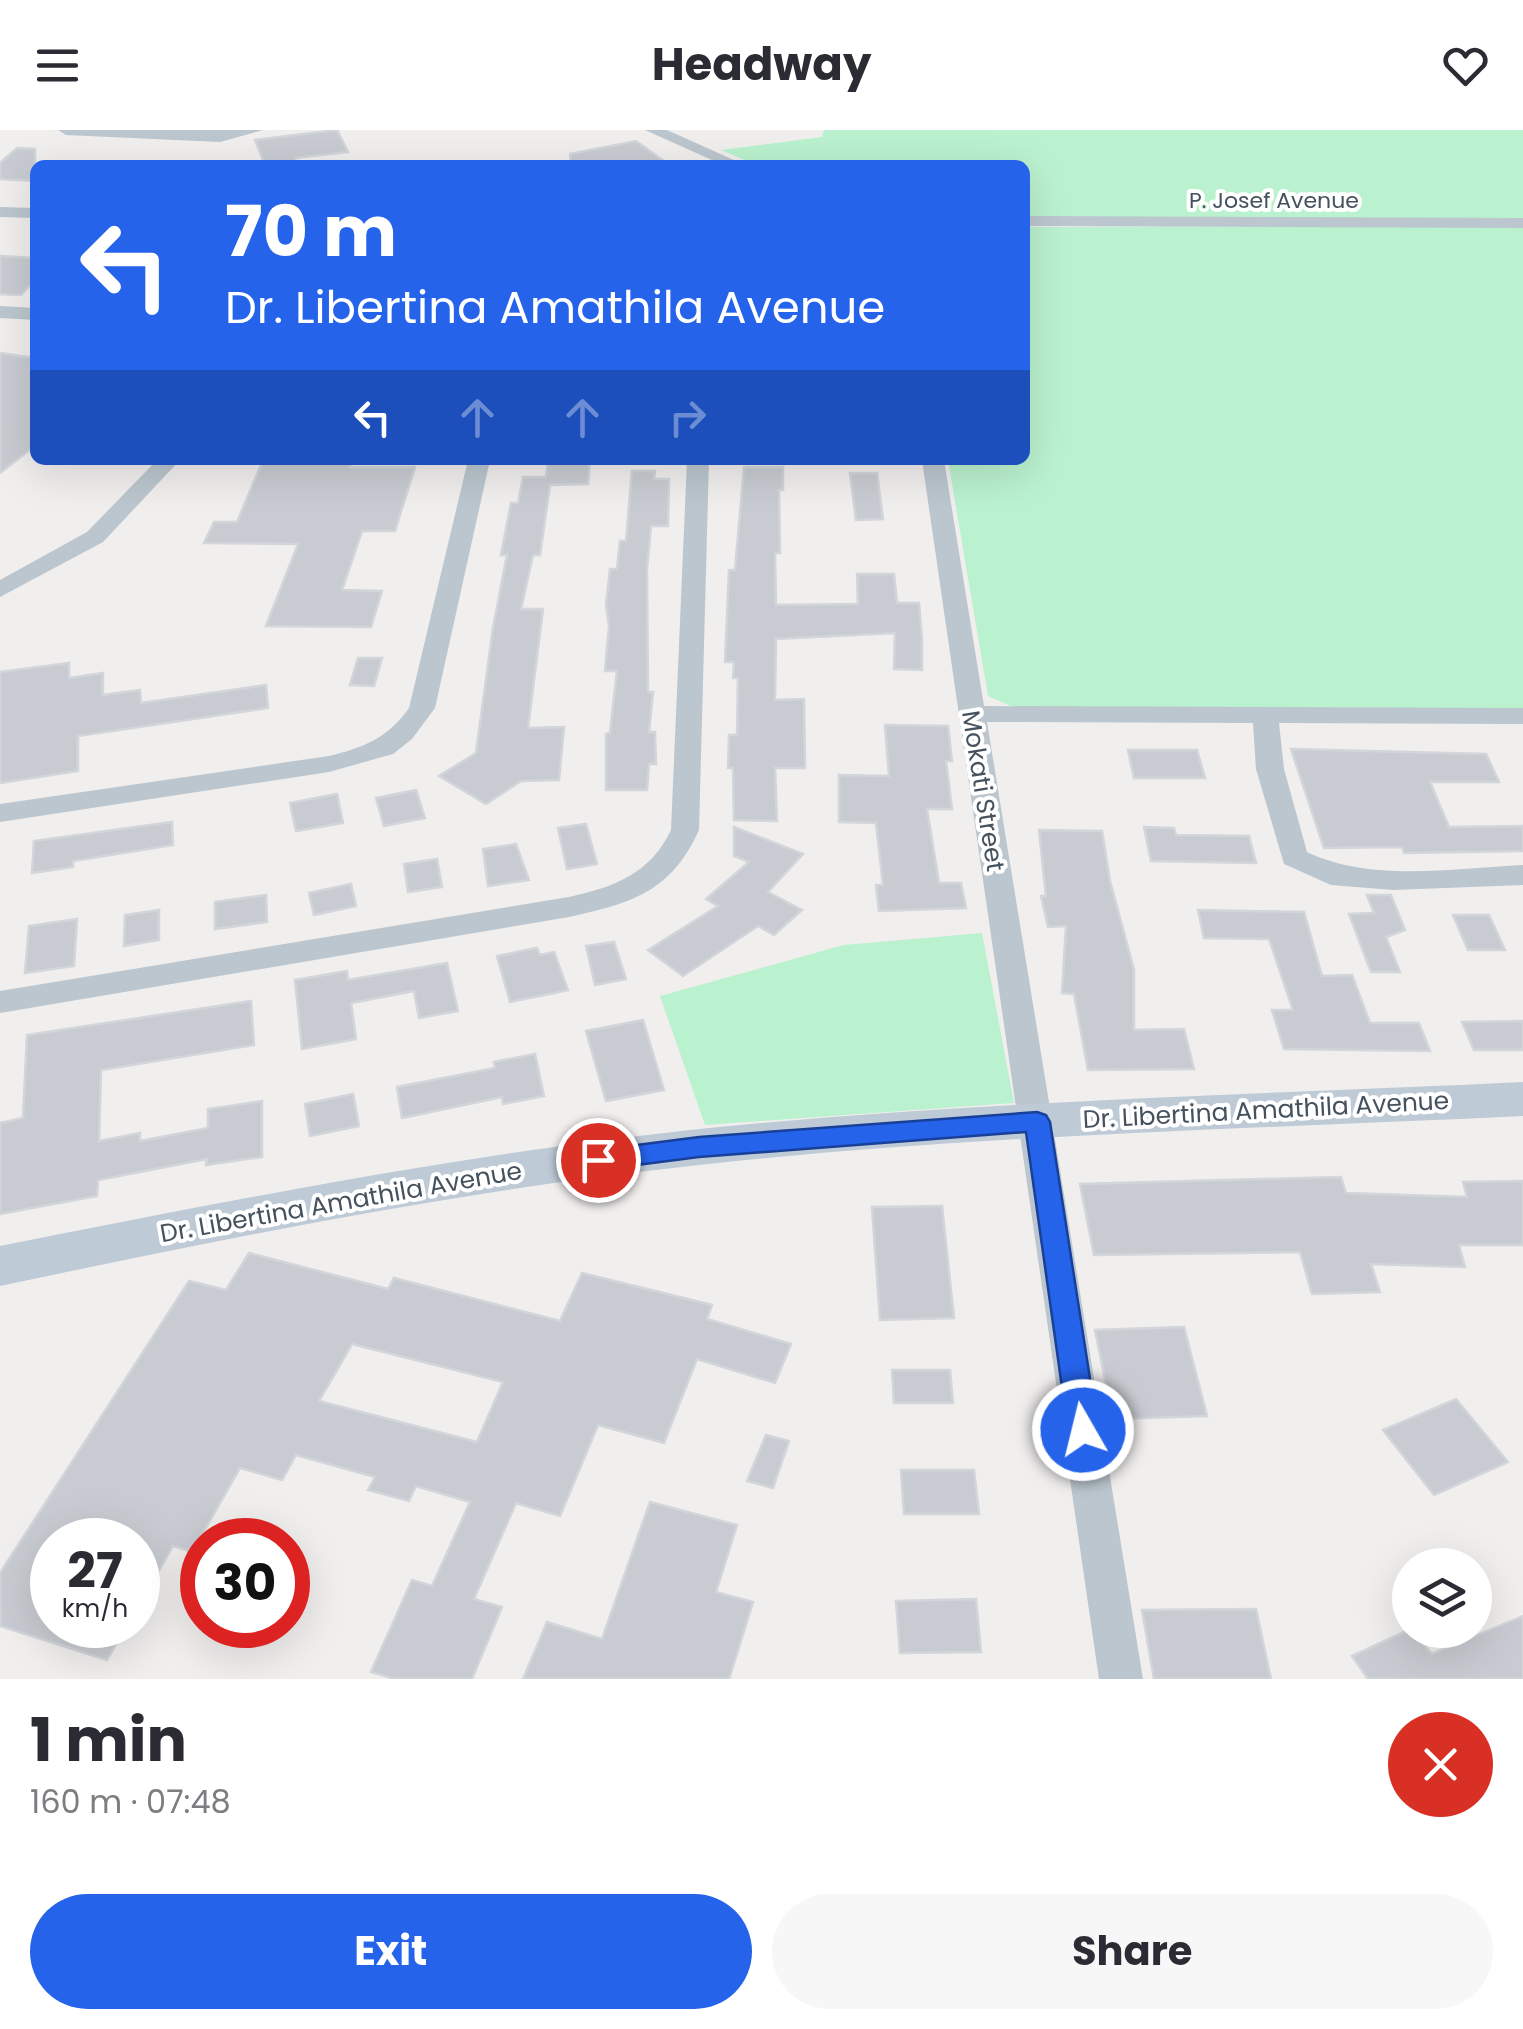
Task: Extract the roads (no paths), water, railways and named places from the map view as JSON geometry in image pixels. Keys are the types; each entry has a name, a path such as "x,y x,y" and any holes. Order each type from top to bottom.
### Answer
{"street":[{"path":"66,130 222,144 255,130"},
{"path":"653,130 725,160"},
{"path":"0,212 30,214"},
{"name":"P. Josef Avenue","path":"1030,221 1523,223"},
{"path":"0,312 30,314"},
{"path":"0,590 96,537 164,465"},
{"path":"0,813 329,764 372,754 404,736 422,708 478,465"},
{"path":"0,1002 569,906 616,897 651,878 676,854 685,830 698,465"},
{"name":"Mokati Street","path":"934,465 1121,1679"},
{"path":"1265,713 1270,768 1294,857 1331,875 1393,880 1523,875"},
{"path":"971,714 1523,716"},
{"name":"Dr. Libertina Amathila Avenue","path":"0,1266 317,1201 699,1147 1037,1122 1523,1098"}]}
